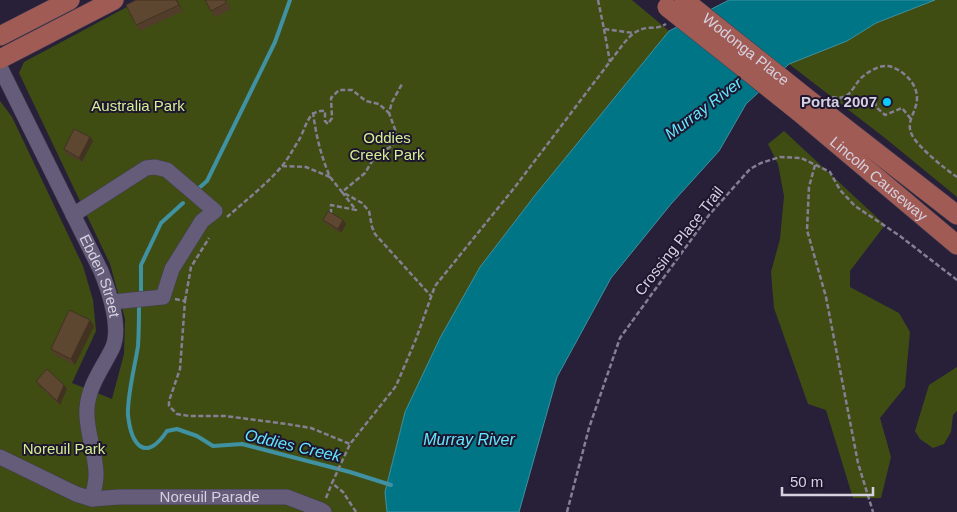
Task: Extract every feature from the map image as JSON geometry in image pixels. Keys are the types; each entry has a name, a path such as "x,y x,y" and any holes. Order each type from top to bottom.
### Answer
{"main road":[{"path":"0,36 42,7 70,0"},
{"path":"0,59 114,0"},
{"name":"Wodonga Place","path":"670,2 803,106"},
{"name":"Lincoln Causeway","path":"803,106 957,215"},
{"name":"Lincoln Causeway","path":"803,106 942,234 957,245"}],"lane":[{"name":"Ebden Street","path":"0,67 101,271 112,302 115,329 113,347 97,374 89,395 87,411 96,476 95,505"},
{"path":"73,215 146,168 155,167 167,170 215,211 202,221 172,268 163,297 112,302"},
{"name":"Noreuil Parade","path":"0,457 95,505 158,497 287,497 322,511"}],"path":[{"path":"598,0 610,62"},
{"path":"322,511 332,483 350,444 396,386 416,339 435,286 633,33 604,29"},
{"path":"830,97 846,96 854,90 861,79 882,66 890,66 907,76 913,83 917,98 909,124 912,136 946,170 957,177"},
{"path":"389,113 392,102 402,84"},
{"path":"221,223 282,166 302,136 313,112 318,110 325,111 325,121 328,124 332,118 331,98 339,90 352,90 366,101 380,104 389,113 396,132 393,145 374,158 365,173 342,192"},
{"path":"846,96 853,100 875,101 876,107 885,115 902,108 910,119"},
{"path":"313,112 321,156 330,177 356,210 331,205 331,216"},
{"name":"Crossing Place Trail","path":"567,512 589,428 620,338 709,215 750,169 780,157 801,158 830,172 840,190 855,206 900,236 957,280"},
{"path":"815,164 809,187 807,230 826,297 858,463 873,512"},
{"path":"282,166 306,167 330,177"},
{"path":"342,192 362,203 370,211 375,234 431,296"},
{"path":"209,237 192,267 185,301 180,369 169,406 177,414 188,416 225,416 311,428 350,444"},
{"path":"163,297 185,301"},
{"path":"332,483 343,492 356,512"}],"green space":[{"name":"Oddies Creek Park","path":"140,0 632,0 669,31 536,194 480,267 440,338 405,412 385,492 387,512 0,512 0,101 12,117 83,266 93,300 96,331 72,383 112,399 124,354 125,319 110,264 19,73 24,62"},
{"path":"935,0 957,0 957,197 885,138 789,64 847,41 876,23"},
{"path":"784,131 885,225 850,271 850,287 899,313 910,332 905,387 880,418 891,457 881,498 853,498 826,410 808,404 774,308 771,272 780,239 784,196 778,164 768,144"},
{"path":"957,367 957,411 953,415 951,432 944,444 933,448 920,439 915,431 929,385"}],"water":[{"name":"Murray River","path":"729,0 935,0 876,23 847,41 789,64 746,104 719,151 671,204 611,278 557,377 519,512 387,512 385,492 405,412 440,338 480,267 536,194 669,31"}],"building":[{"path":"136,0 176,0 179,5 136,25 126,5"},
{"path":"205,0 225,0 226,3 211,11"},
{"path":"74,129 90,137 79,158 64,149"},
{"path":"328,211 343,220 338,229 323,220"},
{"path":"69,310 90,320 71,359 51,349"},
{"path":"47,369 64,385 57,401 36,381"}],"waterway":[{"name":"Oddies Creek","path":"199,188 207,181 275,42 290,0"},
{"name":"Oddies Creek","path":"141,293 141,265 161,223 183,203"},
{"name":"Oddies Creek","path":"139,304 138,346 130,390 128,415 132,434 140,446 146,448 152,446 167,431 177,429 197,436 213,446 242,444 350,472 391,485"}],"place":[{"name":"Porta 2007","path":"887,102"}],"park label":[{"name":"Australia Park","path":"138,106"},
{"name":"Noreuil Park","path":"64,449"}]}
